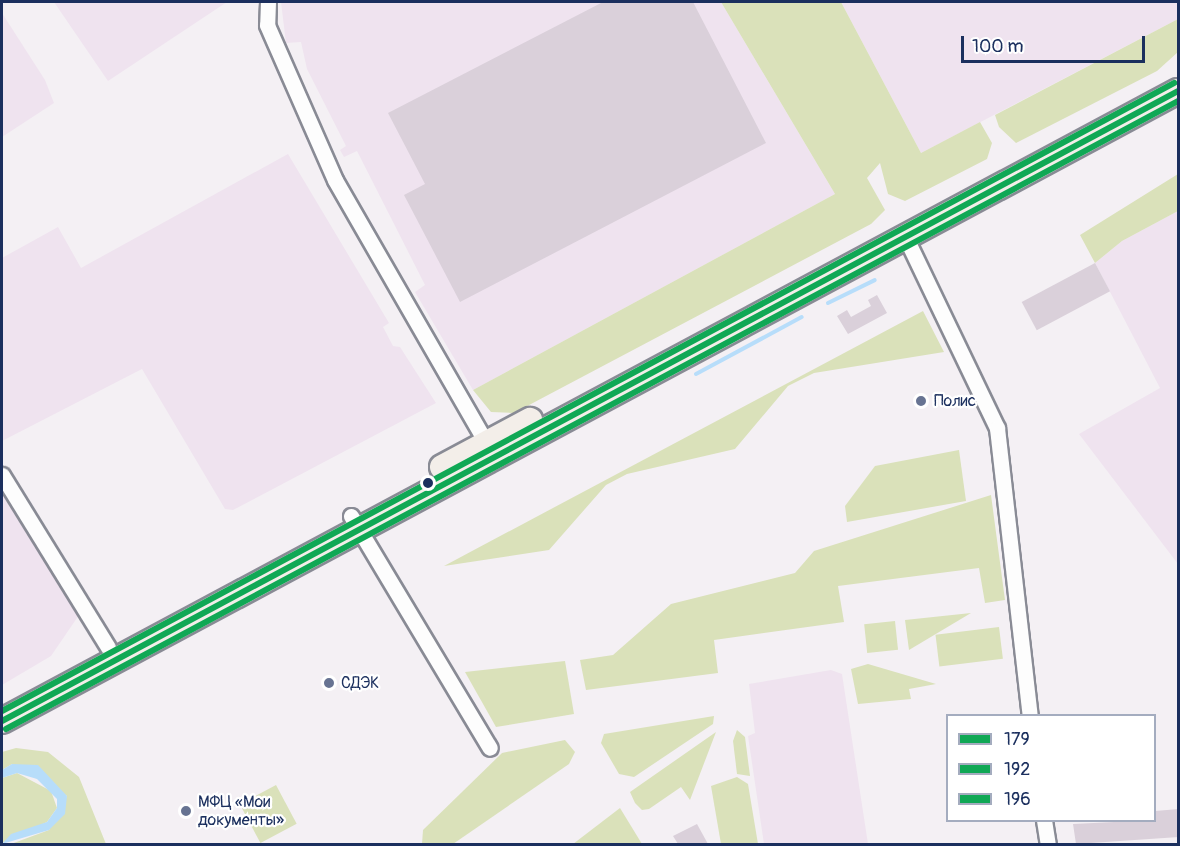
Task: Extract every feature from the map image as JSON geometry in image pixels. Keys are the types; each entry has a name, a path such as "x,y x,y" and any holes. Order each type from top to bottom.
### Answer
{"highway":[{"path":"2,721 355,523 1179,75"},
{"path":"490,450 905,236 1179,91"},
{"path":"2,704 108,647 355,523"}],"street":[{"path":"268,2 267,25 335,180 490,450"},
{"path":"905,236 998,428 1030,714"},
{"path":"2,475 108,647"},
{"path":"355,523 490,748"},
{"path":"1044,822 1048,844"}],"shaded area":[{"path":"54,2 227,2 108,81"},
{"path":"281,2 721,2 835,194 473,390 415,292 425,285 357,151 344,157 340,150 346,146 307,69 301,42 286,43"},
{"path":"841,2 1178,2 1178,19 921,153"},
{"path":"2,13 45,80 54,103 2,137"},
{"path":"288,154 389,323 383,327 393,346 400,347 436,403 233,510 225,509 142,369 2,441 2,258 58,227 81,268"},
{"path":"1178,211 1178,564 1079,434 1160,388 1095,263 1122,241"},
{"path":"2,488 79,615 51,656 2,685"},
{"path":"831,670 842,674 868,844 764,844 748,736 755,733 749,684"}],"green space":[{"path":"721,2 841,2 921,153 980,122 992,143 987,159 905,201 888,194 880,163 867,178 885,210 871,224 514,413 491,412 473,390 835,194"},
{"path":"1178,19 1178,52 1157,71 1016,143 999,127 995,115"},
{"path":"1178,174 1178,211 1122,241 1095,263 1080,235"},
{"path":"923,311 944,352 814,373 788,386 735,449 627,474 606,485 549,550 444,566"},
{"path":"959,450 966,501 847,522 845,506 875,466"},
{"path":"991,495 1005,600 985,603 979,568 838,586 844,622 714,640 718,673 586,690 580,660 613,655 671,604 795,573 814,551"},
{"path":"971,613 909,650 905,620"},
{"path":"895,621 898,650 867,653 864,624"},
{"path":"999,627 1003,659 939,667 935,635"},
{"path":"565,661 574,714 496,727 465,672"},
{"path":"868,664 936,684 909,689 911,699 858,704 851,669"},
{"path":"714,716 713,724 634,777 619,774 601,743 604,734"},
{"path":"737,730 745,737 750,776 737,774 733,741"},
{"path":"716,732 690,800 681,787 649,809 642,810 635,803 630,792"},
{"path":"565,740 575,752 569,764 453,844 422,844 423,830 502,753"},
{"path":"16,748 48,752 79,777 106,844 11,844 49,830 67,796 12,764 2,770 2,752"},
{"path":"17,773 51,791 57,808 47,822 2,843 2,778"},
{"path":"737,777 748,784 758,844 721,844 711,786"},
{"path":"276,785 297,824 260,843 240,804"},
{"path":"620,808 642,844 573,844"}],"water":[{"path":"12,764 38,765 67,796 65,814 49,830 2,844 11,834 47,822 57,808 57,799 37,779 17,773 2,778 2,770"}],"building":[{"path":"603,2 693,2 766,143 460,302 404,195 425,184 388,113"},
{"path":"1095,263 1110,291 1037,330 1022,302"},
{"path":"877,295 887,313 848,334 837,316 847,310 851,317 871,306 868,300"},
{"path":"1179,809 1179,837 1076,844 1073,824 1156,822 1156,811"},
{"path":"697,824 708,844 678,844 673,836"}],"waterway":[{"path":"828,303 875,280"},
{"path":"696,374 802,317"}],"transit line":[{"name":"196","path":"2,711 1174,83"},
{"name":"179","path":"2,721 1178,91"},
{"name":"192","path":"6,729 1178,101"}],"place":[{"name":"Полис","path":"921,401"},
{"name":"СДЭК","path":"329,683"},
{"name":"МФЦ «Мои документы»","path":"186,811"}]}
